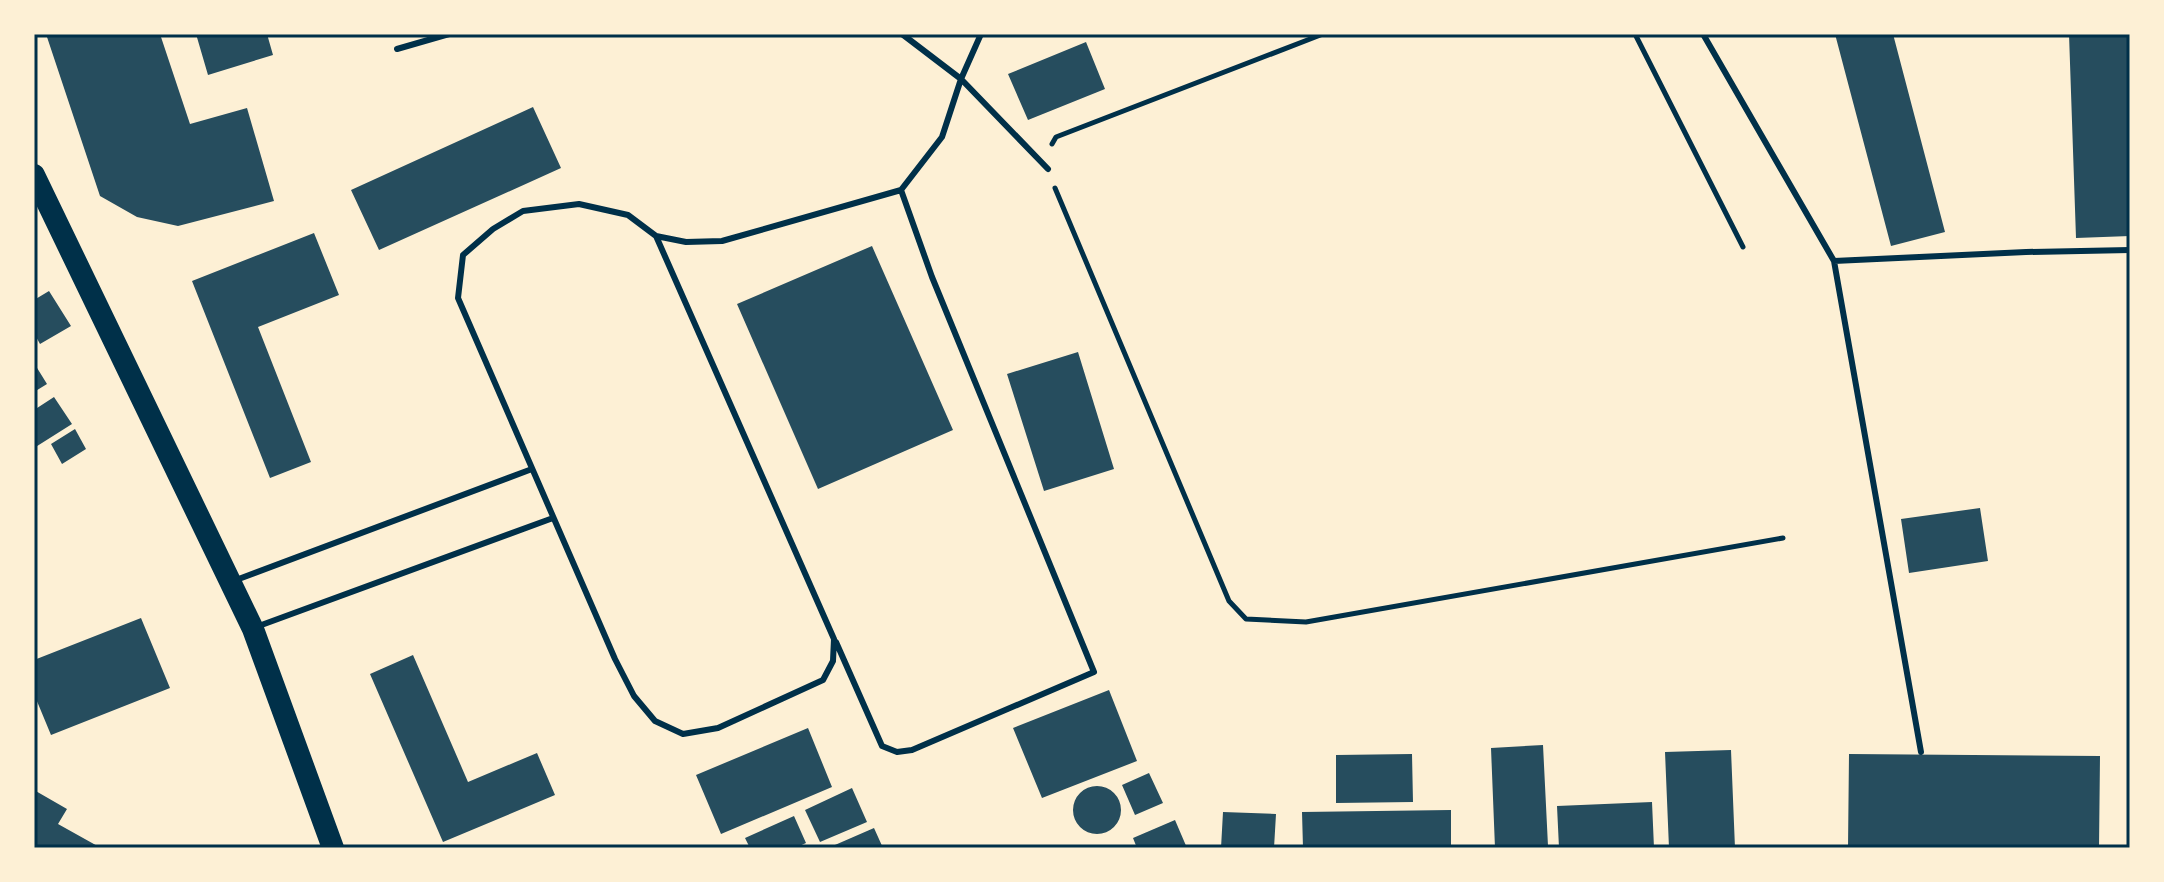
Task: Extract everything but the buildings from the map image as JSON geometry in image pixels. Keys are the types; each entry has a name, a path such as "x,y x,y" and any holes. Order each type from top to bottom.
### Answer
{"highway":[{"path":"34,175 253,629 333,848"}],"lane":[{"path":"397,49 449,34"},
{"path":"902,34 961,79 1048,169"},
{"path":"834,639 833,661 823,680 718,728 683,734 655,721 634,696 615,659 458,298 463,255 493,229 523,211 579,204 628,215 656,236 686,242 722,241 901,190 942,137 961,79 981,34"},
{"path":"1703,34 1834,261 1921,752"},
{"path":"656,236 882,746 897,752 912,750 1094,672 932,277 901,190"},
{"path":"1834,261 2130,250"},
{"path":"231,582 532,469"},
{"path":"253,629 553,518"}],"path":[{"path":"1323,34 1056,137 1050,147 1048,169 1229,601 1246,619 1306,622 1783,538"},
{"path":"1635,34 1743,247"}]}
